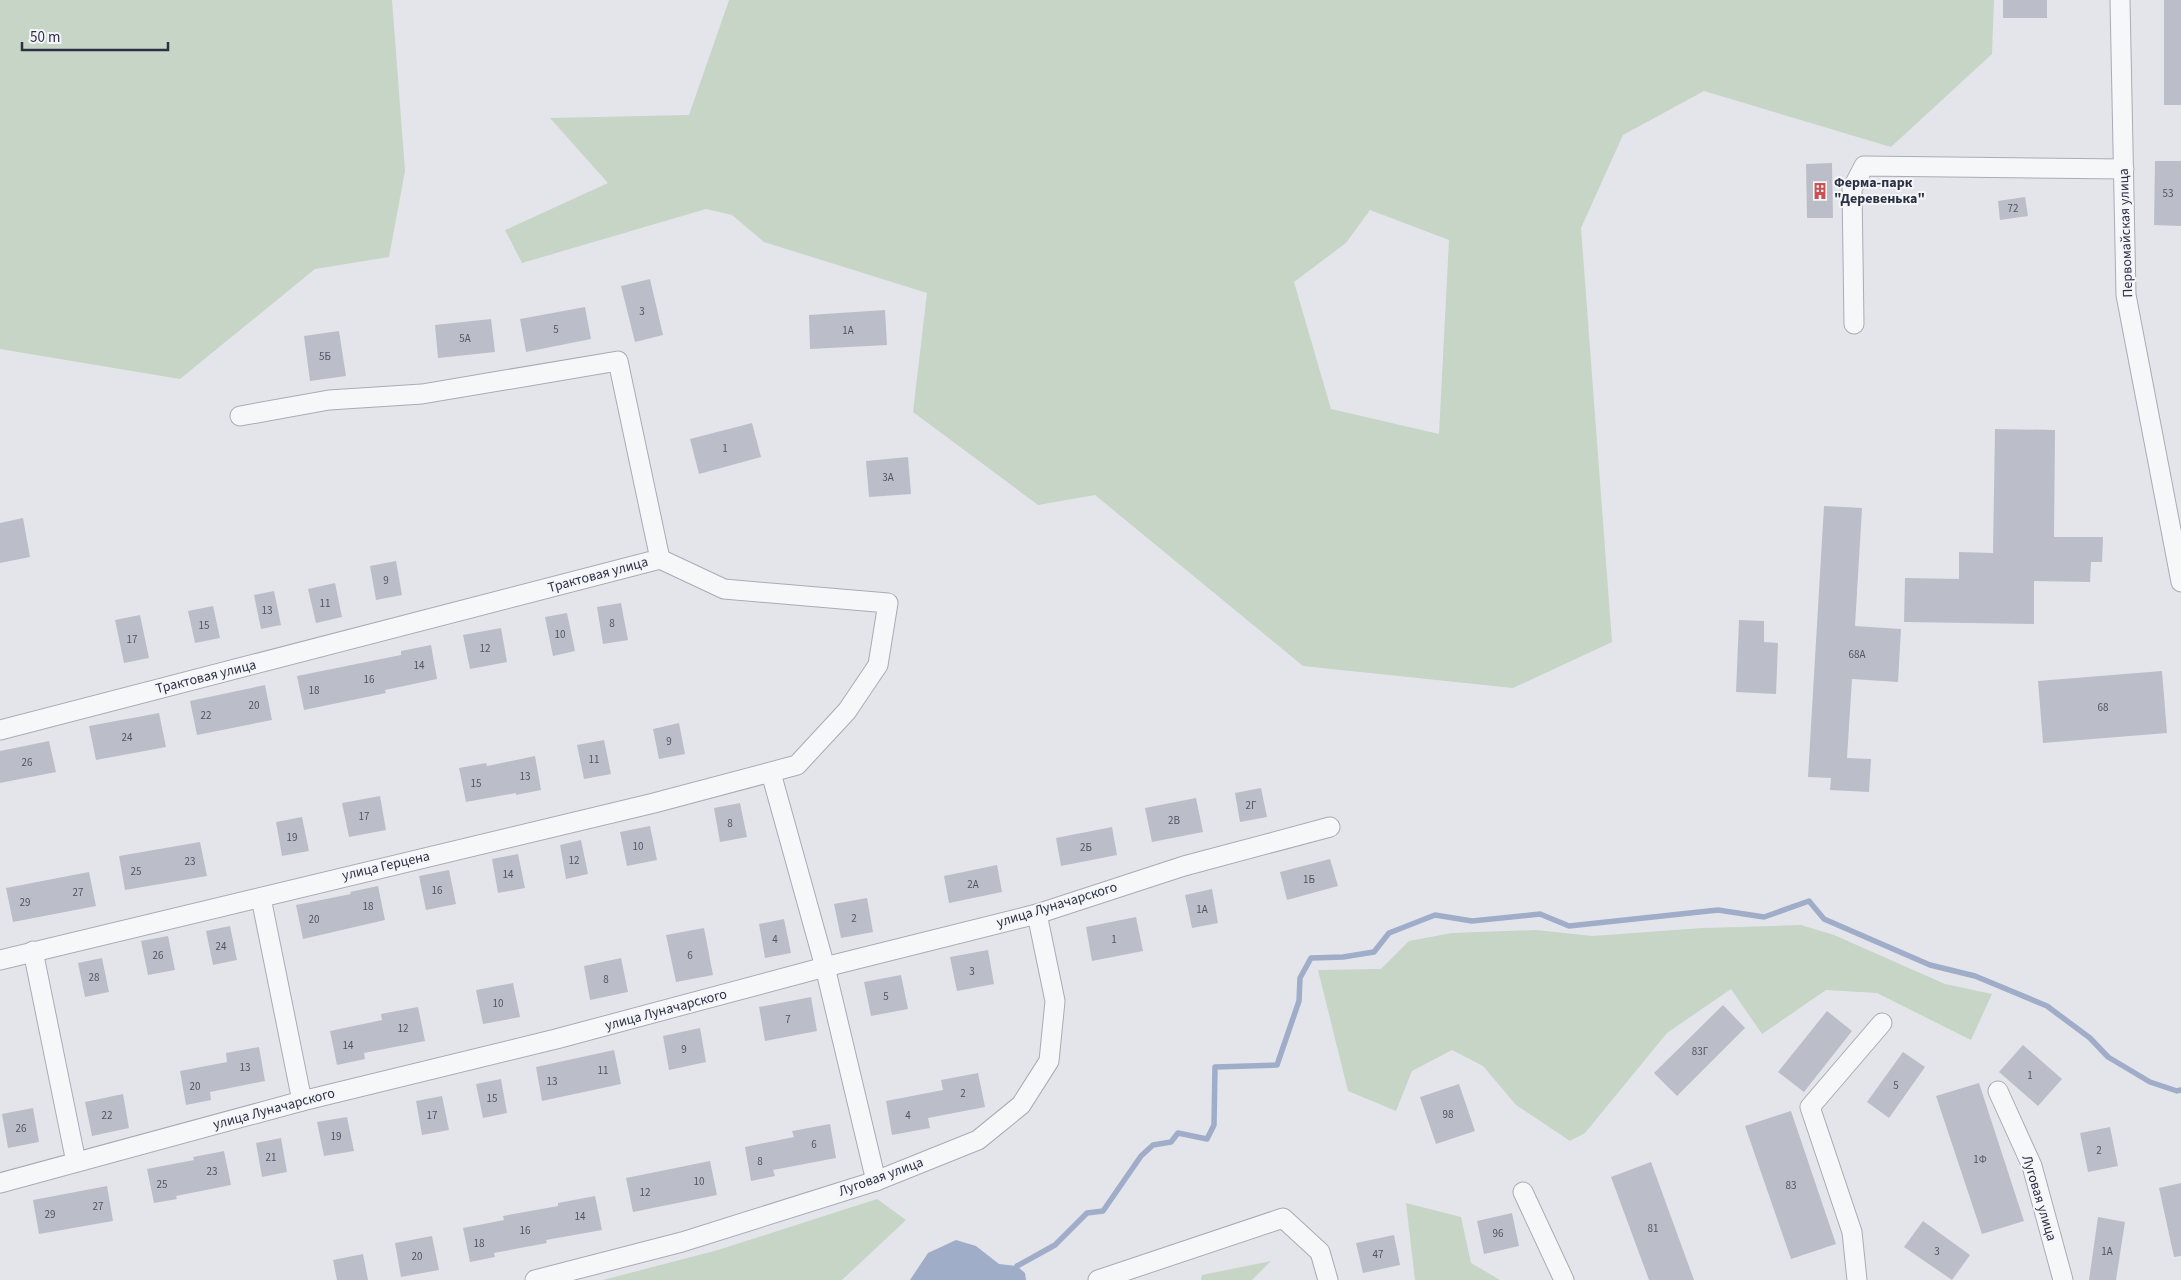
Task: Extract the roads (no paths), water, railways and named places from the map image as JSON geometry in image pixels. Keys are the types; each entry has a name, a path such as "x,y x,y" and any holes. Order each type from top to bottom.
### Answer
{"street":[{"name":"Первомайская улица","path":"2120,0 2126,295 2181,582"},
{"path":"1854,324 1852,189 1864,166 2124,169"},
{"name":"Трактовая улица","path":"0,730 660,559 618,361 422,394 329,400 240,416"},
{"name":"улица Герцена","path":"0,960 772,773 797,765 847,712 878,665 888,603 724,589 660,559"},
{"path":"772,773 825,967 876,1181"},
{"name":"улица Луначарского","path":"0,1183 302,1101 556,1039 825,967 1037,914 1184,866 1330,827"},
{"path":"261,898 302,1101"},
{"name":"Луговая улица","path":"535,1280 682,1242 876,1181 978,1140 1021,1106 1049,1061 1055,1001 1037,914"},
{"path":"33,951 76,1162"},
{"path":"1857,1280 1852,1232 1810,1107 1882,1023"},
{"name":"Луговая улица","path":"1998,1091 2032,1166 2063,1280"},
{"path":"1523,1192 1564,1280"},
{"path":"1098,1280 1283,1218 1320,1252 1328,1280"}],"water":[{"path":"956,1240 976,1246 999,1264 1017,1266 1025,1273 1026,1280 910,1280 928,1253"}],"waterway":[{"path":"1017,1266 1055,1245 1087,1213 1103,1211 1141,1156 1153,1145 1171,1142 1178,1133 1207,1139 1214,1125 1215,1067 1277,1065 1299,1001 1300,978 1311,958 1343,957 1374,952 1389,933 1435,915 1472,921 1540,914 1569,926 1718,910 1764,917 1809,901 1824,919 1930,965 1975,976 2047,1006 2090,1038 2108,1057 2150,1082 2177,1091 2181,1090"}],"place":[{"name":"Ферма-парк \"Деревенька\"","path":"1820,191"}]}
